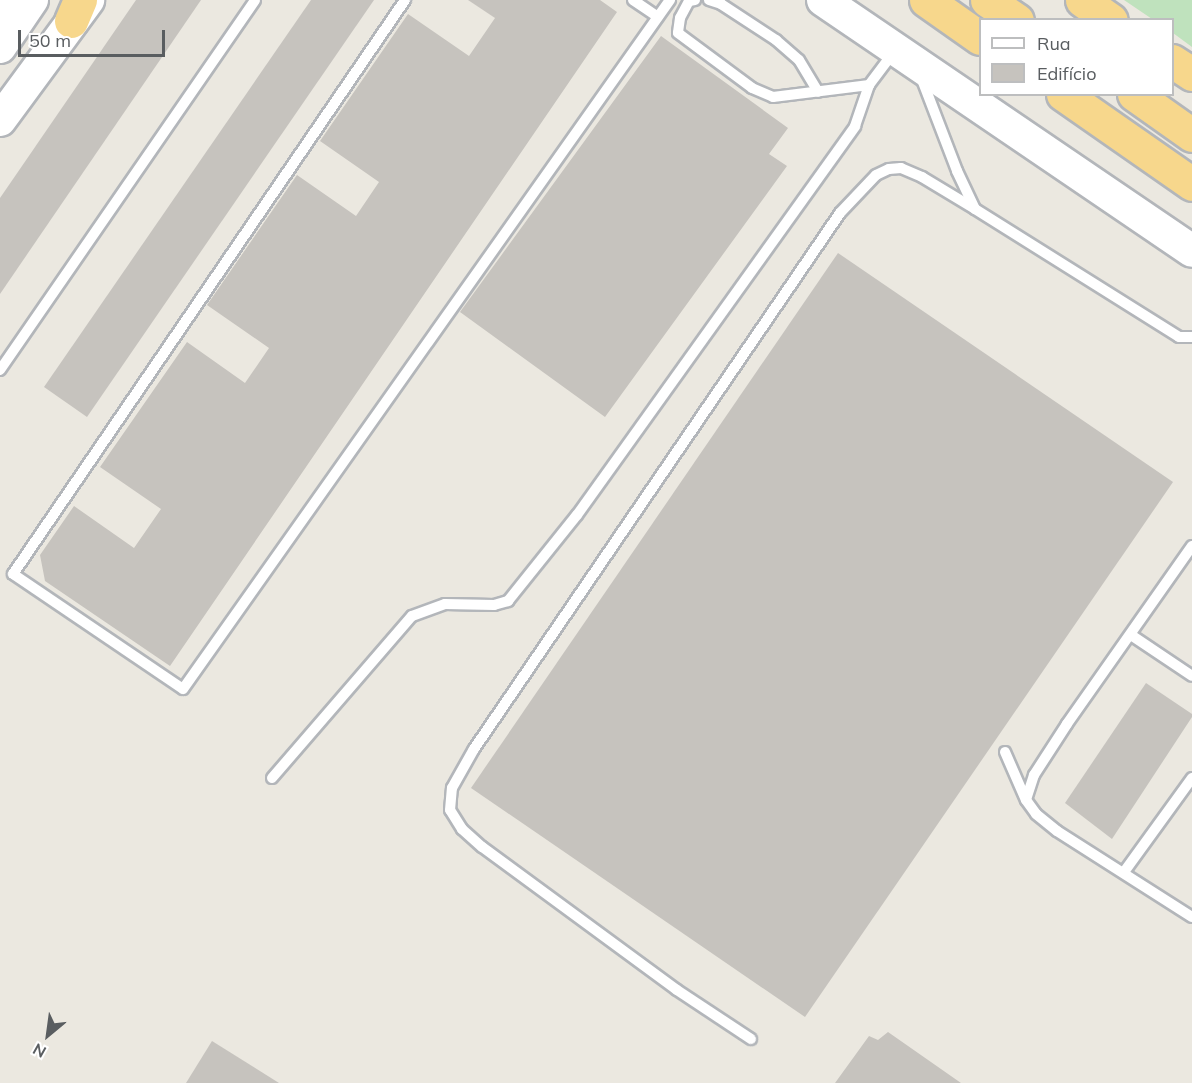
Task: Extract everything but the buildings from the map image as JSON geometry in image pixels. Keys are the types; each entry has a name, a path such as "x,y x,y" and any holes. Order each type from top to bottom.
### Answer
{"highway":[{"path":"926,0 979,37"},
{"path":"987,0 1014,18"},
{"path":"1082,0 1108,18"},
{"path":"1174,62 1192,74"},
{"path":"1066,96 1192,184"},
{"path":"1137,96 1192,135"}],"street":[{"path":"0,4 3,0"},
{"path":"0,47 33,0"},
{"path":"823,0 1192,251"},
{"path":"0,120 80,7"}],"lane":[{"path":"0,370 255,0"},
{"path":"405,0 13,574 183,689 669,0"},
{"path":"633,0 658,17"},
{"path":"695,0 689,1 680,18 678,33 752,88 773,97 869,85 905,56 975,209"},
{"path":"709,0 721,4 776,40 799,60 818,92"},
{"path":"272,778 412,616 445,604 494,605 508,601 577,515 855,126 869,85"},
{"path":"751,1039 677,990 482,847 462,829 450,810 453,788 474,749 840,213 876,175 889,169 901,168 922,177 1179,337 1192,337"},
{"path":"1026,800 1034,775 1045,758 1192,546"},
{"path":"1131,635 1192,676"},
{"path":"1005,752 1026,800 1036,814 1057,831 1192,917"},
{"path":"1124,872 1192,778"}],"green space":[{"path":"1124,0 1192,0 1192,47 1174,34 1174,18 1151,18"}]}
